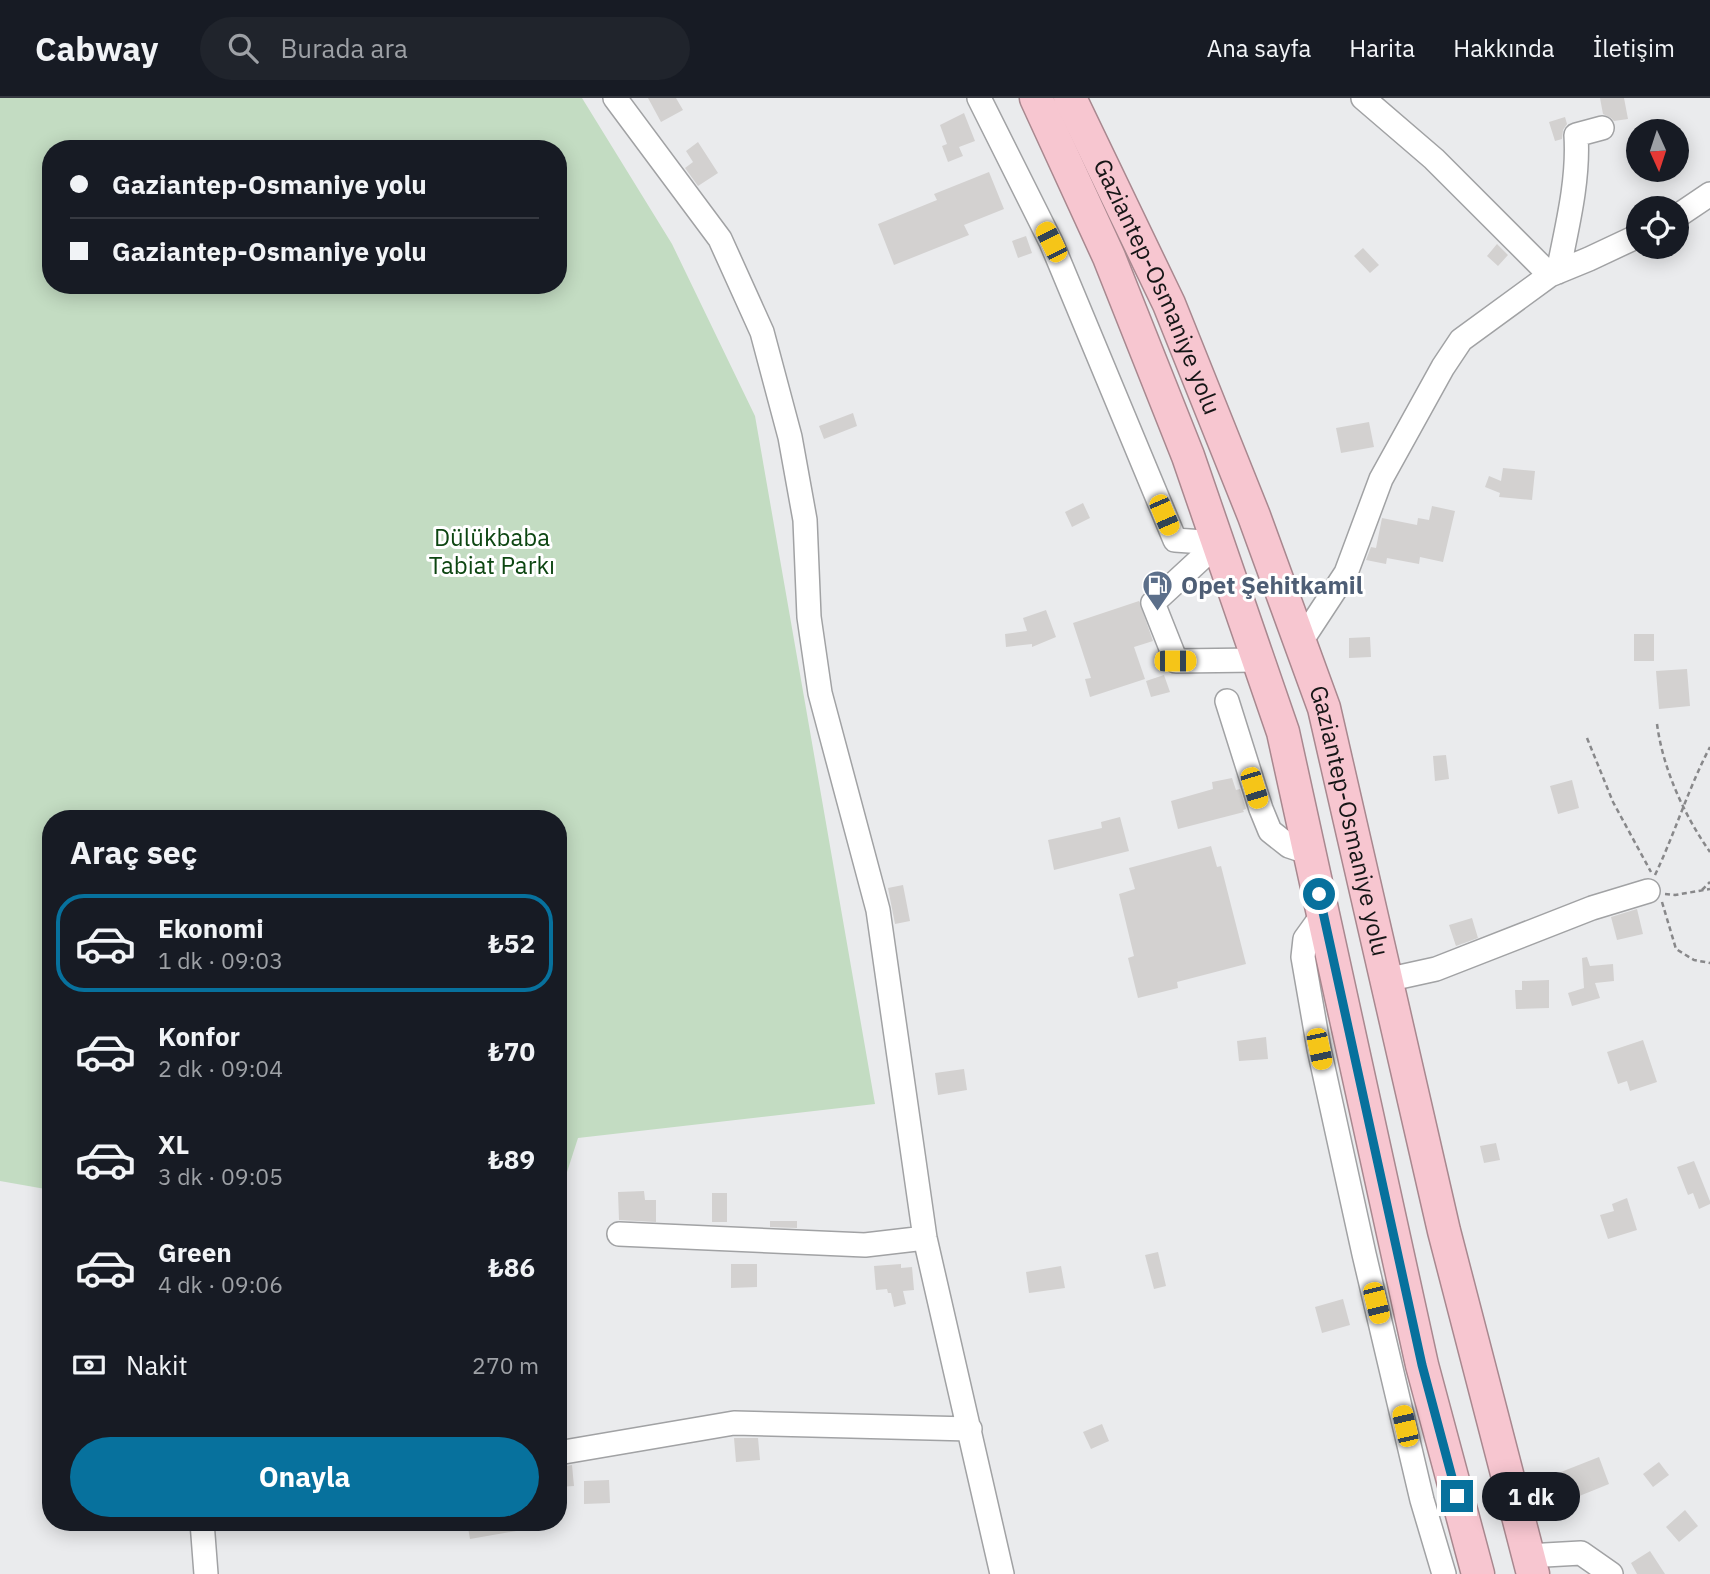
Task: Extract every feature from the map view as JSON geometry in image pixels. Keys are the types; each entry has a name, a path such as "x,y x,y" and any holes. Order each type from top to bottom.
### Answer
{"highway":[{"name":"Gaziantep-Osmaniye yolu","path":"1036,98 1114,270 1188,456 1283,732 1422,1365 1478,1574"},
{"name":"Gaziantep-Osmaniye yolu","path":"1070,98 1168,304 1254,516 1324,708 1444,1231 1530,1565"}],"street":[{"path":"615,98 720,239 762,332 787,424 805,520 809,617 820,693 878,910 925,1238 1002,1574"},
{"path":"979,98 1051,242 1175,540 1218,543"},
{"path":"1363,98 1434,159 1554,273"},
{"path":"1554,273 1569,220 1577,152 1576,135 1602,128"},
{"path":"1689,208 1710,194"},
{"path":"1300,643 1346,573 1381,479 1443,367 1461,340 1554,273 1626,241"},
{"path":"1218,543 1153,603 1175,661 1258,660"},
{"path":"1227,701 1270,831 1289,846 1310,853"},
{"path":"1386,980 1436,969 1592,908 1648,891"},
{"path":"1323,914 1305,939 1303,957 1319,1049 1419,1487 1444,1574"},
{"path":"619,1234 865,1245 925,1238"},
{"path":"567,1451 734,1423 970,1429"},
{"path":"203,1531 206,1574"},
{"path":"1530,1565 1581,1553 1611,1574"}],"path":[{"path":"1657,724 1664,759 1699,836 1710,852"},
{"path":"1587,738 1613,802 1654,878 1672,839 1692,781 1710,747"},
{"path":"1699,892 1710,882"},
{"path":"1710,889 1675,895 1659,893 1676,949 1694,960 1710,963"}],"green space":[{"name":"Dülükbaba Tabiat Parkı","path":"0,98 582,98 672,244 755,416 875,1104 578,1138 567,1172 567,810 42,810 42,1188 0,1181"}],"building":[{"path":"648,98 676,98 683,110 661,122"},
{"path":"1600,98 1624,98 1628,119 1614,121 1603,114"},
{"path":"964,113 975,141 959,147 963,156 948,162 942,146 947,144 940,125"},
{"path":"1565,117 1567,124 1562,139 1555,141 1549,122"},
{"path":"698,142 718,173 698,186 685,168 693,162 686,151"},
{"path":"989,172 1004,209 964,225 969,235 894,265 878,224 937,200 934,194"},
{"path":"1026,236 1032,253 1018,258 1012,241"},
{"path":"1497,244 1508,255 1498,266 1487,256"},
{"path":"1363,248 1379,265 1370,273 1354,256"},
{"path":"853,413 857,426 824,439 819,426"},
{"path":"1369,422 1374,447 1341,453 1336,428"},
{"path":"1503,468 1535,471 1532,500 1499,497 1500,493 1485,487 1489,476 1501,481"},
{"path":"1083,503 1090,518 1072,527 1065,512"},
{"path":"1432,506 1455,511 1443,562 1420,557 1419,564 1387,558 1386,564 1366,560 1371,547 1376,548 1382,518 1417,525 1418,518 1429,520"},
{"path":"1139,601 1153,641 1134,647 1145,679 1090,697 1085,679 1091,678 1073,623"},
{"path":"1046,610 1056,637 1032,647 1032,644 1006,647 1005,634 1027,631 1023,618"},
{"path":"1634,634 1654,634 1654,661 1634,661"},
{"path":"1370,637 1371,657 1349,658 1349,638"},
{"path":"1687,669 1690,706 1659,709 1656,671"},
{"path":"1164,675 1170,692 1151,697 1146,681"},
{"path":"1446,755 1449,779 1435,781 1433,756"},
{"path":"1232,778 1236,790 1240,789 1246,809 1244,812 1178,829 1171,801 1213,789 1212,782"},
{"path":"1572,780 1579,808 1558,814 1550,786"},
{"path":"1120,817 1129,851 1054,870 1048,840 1102,828 1101,822"},
{"path":"1211,846 1217,867 1221,866 1246,964 1177,982 1178,988 1138,998 1128,958 1134,956 1119,894 1135,889 1129,868"},
{"path":"903,885 910,921 895,924 888,888"},
{"path":"1637,909 1643,934 1617,940 1611,917"},
{"path":"1472,918 1478,938 1456,946 1449,925"},
{"path":"1587,957 1590,966 1613,964 1614,981 1595,983 1600,998 1572,1006 1568,993 1584,988 1582,958"},
{"path":"1549,980 1549,1008 1516,1009 1515,990 1522,990 1522,981"},
{"path":"1266,1037 1268,1059 1239,1061 1237,1041"},
{"path":"1643,1040 1657,1082 1630,1091 1627,1081 1618,1084 1607,1052"},
{"path":"964,1069 967,1090 938,1095 935,1073"},
{"path":"1496,1143 1500,1160 1484,1163 1480,1146"},
{"path":"1694,1161 1710,1201 1710,1204 1699,1209 1693,1193 1688,1195 1677,1167"},
{"path":"644,1191 645,1200 656,1200 656,1222 619,1220 618,1192"},
{"path":"712,1193 727,1193 727,1222 712,1222"},
{"path":"1627,1198 1637,1230 1608,1239 1600,1215 1614,1211 1612,1204"},
{"path":"770,1221 797,1221 797,1228 770,1227"},
{"path":"1158,1252 1166,1286 1154,1289 1145,1255"},
{"path":"731,1264 757,1264 757,1287 731,1288"},
{"path":"901,1264 901,1268 912,1267 914,1290 903,1291 906,1304 894,1307 891,1293 888,1293 887,1289 876,1290 874,1266"},
{"path":"1061,1266 1065,1288 1029,1293 1026,1272"},
{"path":"1343,1299 1350,1325 1322,1333 1315,1307"},
{"path":"1102,1424 1109,1441 1091,1449 1083,1432"},
{"path":"734,1438 758,1438 760,1460 736,1462"},
{"path":"1599,1457 1609,1484 1572,1499 1561,1472"},
{"path":"1659,1462 1669,1475 1653,1487 1643,1474"},
{"path":"572,1465 574,1486 567,1486 567,1466"},
{"path":"609,1480 610,1503 584,1504 584,1481"},
{"path":"1685,1510 1698,1526 1679,1542 1666,1527"},
{"path":"469,1531 516,1531 470,1539"},
{"path":"1650,1551 1665,1574 1637,1574 1631,1563"}],"place":[{"name":"Opet Şehitkamil","path":"1158,613"}],"route":[{"path":"1319,894 1422,1365 1457,1496"}]}
